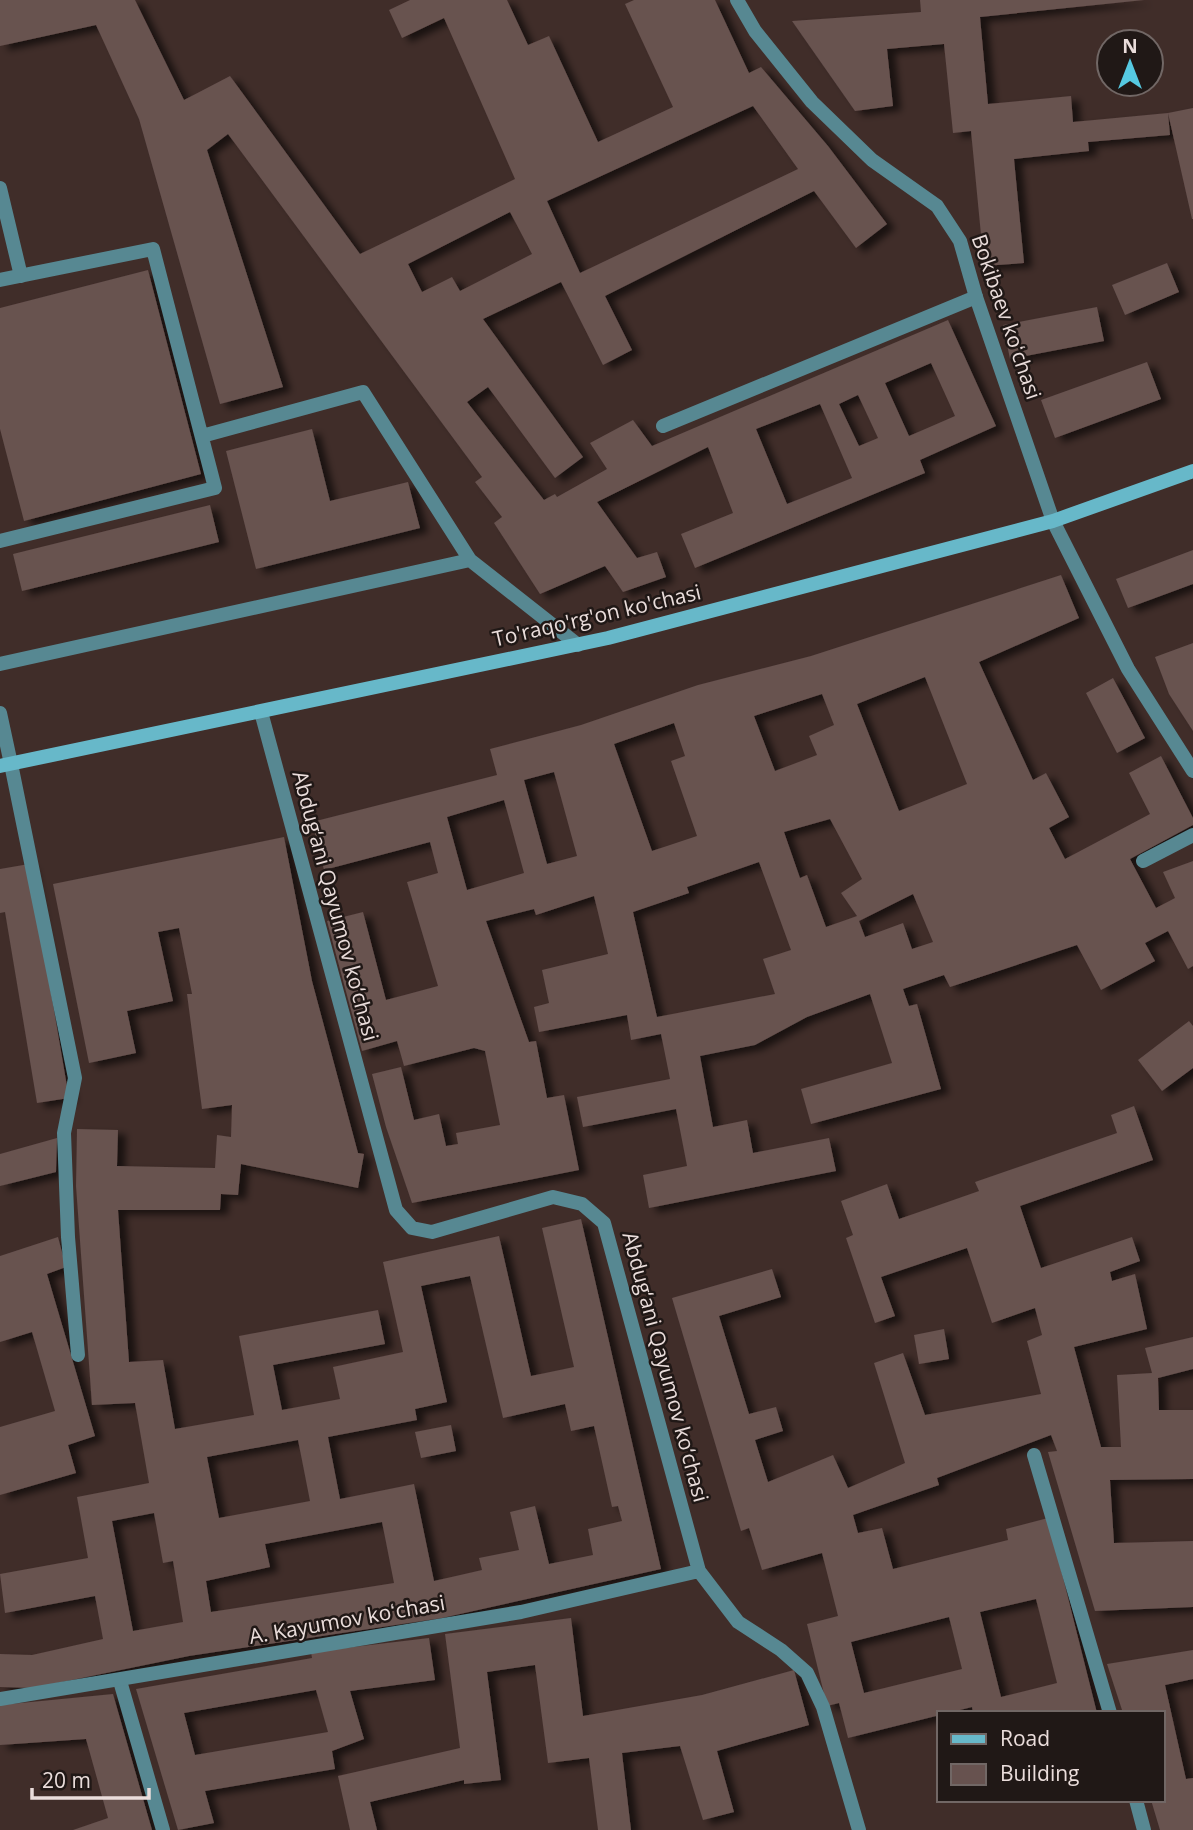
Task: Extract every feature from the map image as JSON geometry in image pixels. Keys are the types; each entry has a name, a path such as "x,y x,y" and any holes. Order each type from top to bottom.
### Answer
{"main road":[{"name":"To'raqo'rg'on ko'chasi","path":"5,765 578,645 1053,521 1193,471"}],"street":[{"name":"Bokibaev koʻchasi","path":"737,0 755,31 812,102 872,160 937,206 960,241 976,297 1053,521 1128,669 1193,771"},
{"path":"0,188 21,276"},
{"path":"0,280 153,249 215,488 0,541"},
{"path":"663,426 976,297"},
{"path":"202,436 363,392 470,560 578,645"},
{"path":"0,664 470,560"},
{"name":"Abdug‘ani Qayumov ko‘chasi","path":"261,712 396,1210 412,1228 432,1232 553,1197 582,1204 604,1223 699,1571 738,1622 781,1650 807,1673 823,1707 859,1830"},
{"path":"0,713 5,765 75,1078 64,1133 68,1237 78,1355"},
{"path":"1143,860 1193,835"},
{"path":"1034,1455 1109,1711"},
{"name":"A. Kayumov koʻchasi","path":"0,1699 521,1612 699,1571"},
{"path":"120,1681 163,1830"},
{"path":"1137,1802 1144,1830"}],"building":[{"path":"0,0 135,0 184,100 230,76 360,254 515,179 444,18 402,38 389,10 410,0 507,0 528,45 549,36 598,142 673,107 625,4 634,0 715,0 749,73 761,67 828,146 887,224 856,248 814,191 605,296 632,350 603,365 561,282 483,319 583,457 555,478 488,387 467,402 544,500 555,494 557,497 607,469 590,443 633,420 652,446 948,320 996,426 920,460 925,473 695,568 681,534 733,513 708,447 597,502 637,558 657,552 666,577 623,592 605,566 540,594 494,523 502,517 475,482 482,477 228,134 207,150 283,387 220,404 139,119 96,25 0,46","holes":["753,106 798,169 580,273 547,201","510,212 532,254 460,291 452,277 422,292 408,264","931,363 955,416 909,436 885,383","858,395 878,438 859,446 839,404","820,404 852,478 787,504 756,429"]},
{"path":"920,0 1144,0 980,17 988,104 1071,96 1073,122 1168,113 1170,135 1088,142 1089,151 1014,159 1024,263 984,266 971,131 953,133 944,44 887,49 893,106 855,111 792,21 921,12"},
{"path":"1193,108 1193,219 1192,219 1168,113"},
{"path":"1167,263 1179,292 1125,315 1112,285"},
{"path":"148,270 201,474 24,521 0,429 0,308"},
{"path":"1097,307 1104,341 1010,359 1003,325"},
{"path":"1147,362 1161,399 1055,438 1041,400"},
{"path":"312,429 330,501 408,482 420,528 256,569 226,451"},
{"path":"210,505 219,542 22,591 13,554"},
{"path":"1193,550 1193,584 1128,608 1116,579"},
{"path":"1061,575 1079,618 979,662 1033,780 1046,773 1069,817 1049,828 1065,859 1150,814 1129,773 1161,756 1193,818 1193,825 1130,859 1156,908 1175,898 1163,872 1193,861 1193,966 1188,969 1168,931 1145,943 1155,961 1101,990 1077,945 950,987 944,975 903,989 909,1006 917,1004 941,1089 811,1124 801,1089 892,1063 870,994 807,1017 755,1045 700,1056 713,1127 747,1120 753,1153 829,1138 836,1171 649,1208 643,1175 687,1166 676,1109 583,1127 577,1097 670,1079 661,1034 631,1040 627,1015 539,1032 534,1007 549,1003 542,970 608,954 594,896 536,915 534,909 486,921 529,1042 536,1041 547,1098 564,1095 579,1170 412,1203 386,1127 372,1074 401,1067 414,1120 439,1114 446,1146 458,1144 456,1133 500,1125 485,1051 474,1048 404,1066 397,1041 362,1051 327,921 363,912 386,1000 438,986 407,882 438,873 430,842 324,870 312,822 497,775 490,749 581,725 698,685 811,656","holes":["925,677 967,784 899,811 857,704","822,694 834,725 809,736 817,755 775,771 754,716","674,723 685,756 671,761 697,836 652,851 614,744","554,772 577,856 547,864 524,780","504,800 524,873 467,890 447,817","830,819 862,879 841,893 857,916 826,927 807,875 800,878 784,832","759,862 791,950 763,959 775,994 657,1017 633,912 689,893 687,887","913,894 933,942 912,949 903,923 865,937 859,921"]},
{"path":"1193,643 1193,731 1169,694 1155,657"},
{"path":"1113,678 1145,738 1117,753 1086,693"},
{"path":"284,837 312,981 358,1153 364,1154 358,1188 241,1164 238,1195 221,1194 220,1210 118,1210 129,1362 163,1360 175,1429 254,1415 239,1336 378,1310 385,1344 273,1365 282,1410 340,1399 333,1367 403,1352 383,1262 499,1236 531,1376 574,1367 542,1228 581,1219 661,1569 442,1618 189,1656 33,1688 0,1687 0,1654 32,1655 103,1639 95,1596 5,1613 0,1574 88,1558 77,1497 149,1483 135,1403 92,1405 76,1186 77,1129 118,1130 117,1166 215,1168 217,1135 231,1137 232,1105 202,1109 187,994 192,994 179,928 158,932 173,1001 127,1011 136,1053 89,1063 53,884","holes":["470,1276 503,1418 565,1404 571,1431 594,1426 612,1507 618,1506 622,1521 588,1529 593,1555 549,1564 535,1506 510,1512 519,1550 479,1558 482,1570 434,1581 414,1484 340,1499 328,1437 417,1420 415,1409 447,1402 421,1286","298,1440 310,1501 219,1518 207,1457","154,1513 163,1563 173,1561 183,1622 133,1631 112,1521","382,1522 394,1583 211,1612 206,1581 270,1567 265,1544"]},
{"path":"29,864 69,1098 37,1103 5,912 0,913 0,869"},
{"path":"1189,1021 1193,1026 1193,1068 1162,1091 1138,1060"},
{"path":"1134,1106 1153,1160 1020,1206 1041,1268 1132,1237 1140,1261 1110,1272 1112,1281 1135,1274 1147,1329 1074,1347 1101,1447 1121,1447 1117,1375 1152,1373 1145,1348 1193,1337 1193,1369 1158,1378 1159,1410 1193,1410 1193,1479 1110,1480 1114,1543 1193,1541 1193,1607 1095,1611 1048,1452 1057,1451 1051,1435 937,1478 939,1485 853,1515 858,1533 882,1528 893,1569 1008,1540 1006,1529 1048,1518 1096,1711 973,1711 972,1707 956,1711 937,1711 937,1716 848,1738 839,1703 827,1706 807,1624 838,1616 822,1553 762,1570 749,1528 741,1531 672,1298 772,1269 781,1297 719,1316 749,1414 776,1407 783,1431 755,1440 768,1482 833,1455 848,1488 905,1463 874,1363 903,1353 925,1415 1041,1394 1027,1341 1042,1335 1035,1308 992,1323 967,1248 881,1277 895,1316 875,1323 846,1238 853,1235 841,1201 887,1184 899,1219 979,1191 975,1182 1117,1133 1111,1115","holes":["1036,1599 1057,1683 1001,1697 980,1612","949,1617 962,1669 864,1693 851,1642"]},
{"path":"57,1138 56,1172 0,1186 0,1154"},
{"path":"58,1237 66,1267 47,1274 95,1436 68,1445 76,1473 0,1495 0,1427 55,1411 32,1332 0,1342 0,1256"},
{"path":"944,1329 949,1359 919,1364 914,1335"},
{"path":"451,1425 456,1451 421,1458 415,1432"},
{"path":"571,1618 583,1716 702,1695 794,1670 809,1725 717,1751 734,1812 703,1820 680,1746 622,1753 631,1830 598,1830 589,1758 548,1763 535,1665 487,1672 501,1780 464,1784 464,1780 370,1802 377,1830 350,1830 338,1776 460,1748 445,1634"},
{"path":"429,1638 435,1680 350,1691 364,1739 332,1751 335,1769 205,1791 214,1823 178,1830 136,1689 312,1658 311,1652","holes":["316,1690 328,1732 195,1755 184,1713"]},
{"path":"1193,1650 1193,1679 1165,1685 1186,1779 1193,1778 1193,1830 1160,1830 1152,1802 1165,1802 1165,1711 1122,1711 1107,1664"},
{"path":"113,1694 152,1830 73,1830 108,1818 86,1739 0,1745 0,1705"}]}
